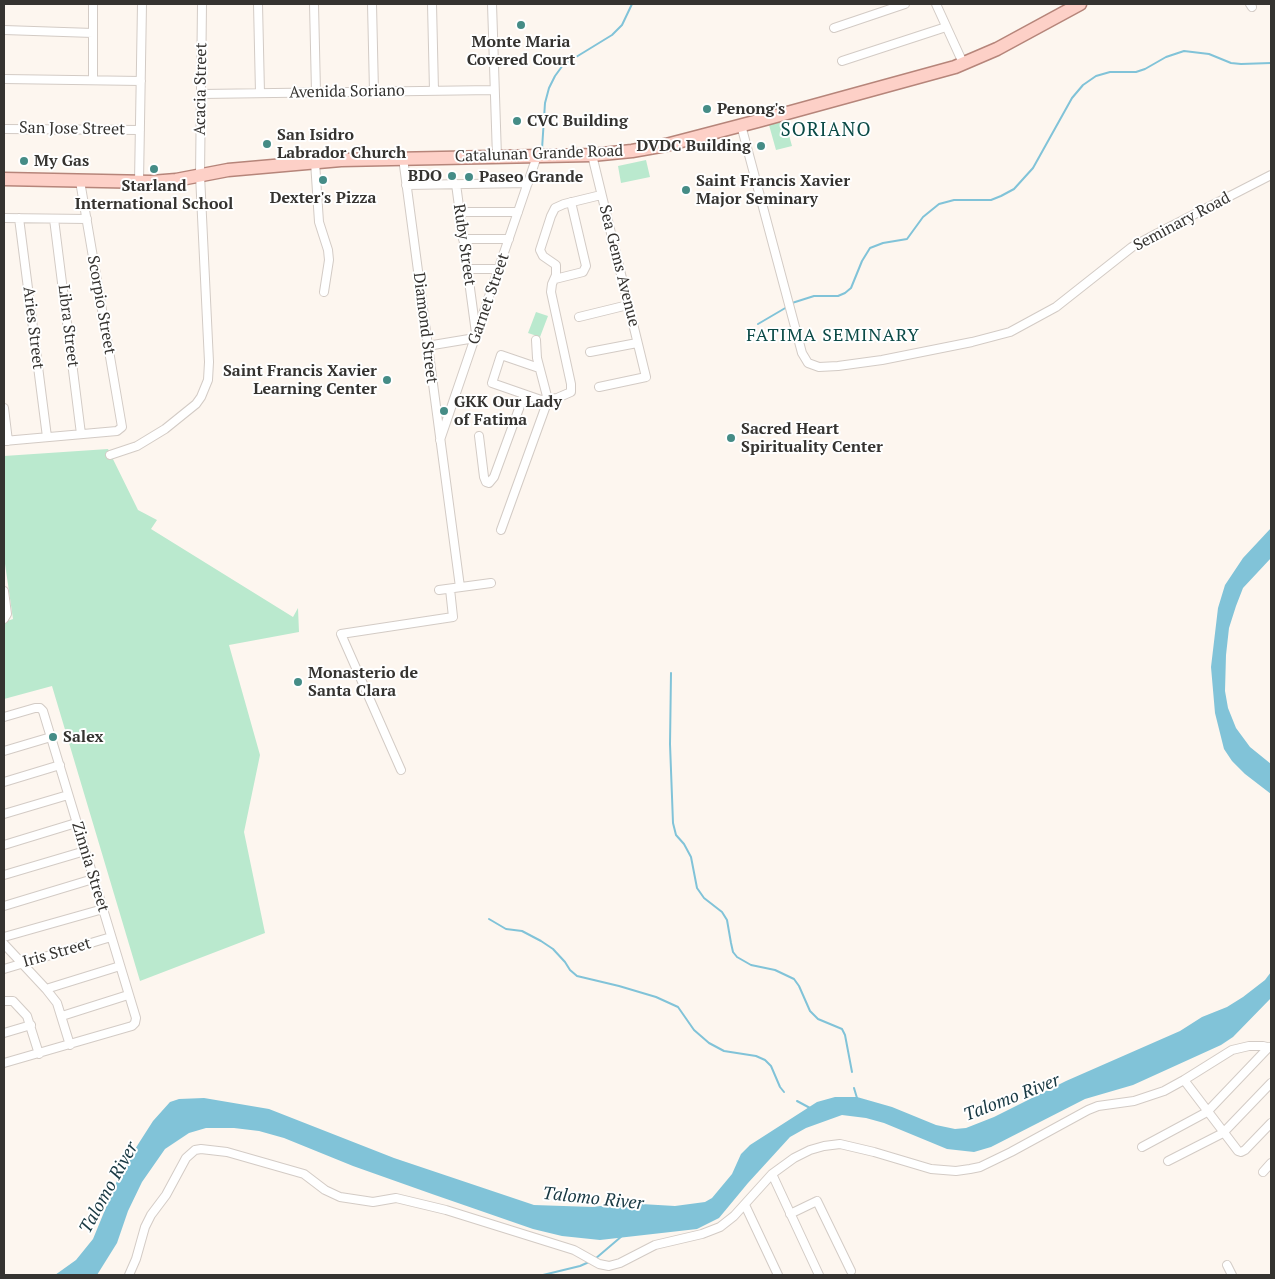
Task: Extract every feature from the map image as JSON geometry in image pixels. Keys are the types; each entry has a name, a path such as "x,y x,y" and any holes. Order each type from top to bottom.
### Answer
{"main road":[{"name":"Catalunan Grande Road","path":"4,179 163,182 239,169 315,162 403,158 592,155 651,148 963,64 1020,37 1080,4"}],"street":[{"path":"93,4 93,80"},
{"path":"139,182 142,4"},
{"name":"Acacia Street","path":"110,455 150,440 196,404 205,389 209,373 200,175 202,4"},
{"path":"258,4 260,93"},
{"path":"314,4 316,92"},
{"path":"372,4 374,92"},
{"path":"432,4 434,91"},
{"path":"492,4 496,157"},
{"path":"834,28 905,4"},
{"path":"936,4 963,64"},
{"path":"842,61 946,27"},
{"path":"4,30 93,33"},
{"path":"4,79 141,81"},
{"name":"Avenida Soriano","path":"201,94 494,90"},
{"name":"Seminary Road","path":"742,125 802,353 808,363 813,366 838,366 882,360 997,336 1025,324 1056,307 1132,248 1271,176"},
{"name":"San Jose Street","path":"4,129 140,130"},
{"name":"Sea Gems Avenue","path":"592,155 646,378 599,387"},
{"name":"Garnet Street","path":"440,442 538,156"},
{"name":"Diamond Street","path":"403,158 460,587"},
{"path":"315,162 320,230 329,256 324,292"},
{"name":"Scorpio Street","path":"80,181 121,429 82,434"},
{"path":"406,185 528,183"},
{"name":"Ruby Street","path":"456,184 476,337"},
{"path":"539,368 501,355 492,383 532,398 548,400 569,395 572,389 552,299 551,288 555,279 556,264 542,256 540,250 552,212 558,207 571,202 602,195"},
{"path":"555,279 583,272 586,266 571,202"},
{"path":"460,212 518,212"},
{"path":"4,218 87,219"},
{"name":"Aries Street","path":"19,218 47,437"},
{"name":"Libra Street","path":"54,219 82,434"},
{"path":"463,239 509,239"},
{"path":"467,269 499,269"},
{"path":"579,317 628,305"},
{"path":"427,346 476,337"},
{"path":"501,530 548,400 539,368 536,340"},
{"path":"590,352 637,342"},
{"path":"480,436 484,477 486,482 489,483 494,477 524,395"},
{"path":"4,408 6,441 82,434"},
{"path":"439,590 491,583"},
{"path":"401,770 341,634 453,617 450,589"},
{"path":"4,591 5,617"},
{"name":"Zinnia Street","path":"4,717 40,708 44,711 93,880 136,1018 132,1026 70,1045"},
{"path":"4,751 51,737"},
{"path":"4,782 60,765"},
{"path":"4,814 68,795"},
{"path":"4,844 76,823"},
{"path":"4,875 85,851"},
{"path":"4,906 93,880"},
{"path":"4,937 103,909"},
{"name":"Iris Street","path":"4,969 111,937"},
{"path":"4,944 57,1003 70,1045 4,1063"},
{"path":"46,989 120,966"},
{"path":"62,1016 128,994"},
{"path":"4,1001 10,1000 17,1004 27,1016 39,1054"},
{"path":"4,1033 31,1025"},
{"path":"129,1275 136,1259 145,1227 151,1215 166,1196 186,1158 195,1150 227,1152 304,1174 325,1190 340,1197 373,1202 386,1199 405,1199 446,1210 582,1254 599,1264 609,1266 615,1265 655,1245 712,1231 726,1223 745,1205 772,1174 788,1162 810,1150 840,1144 931,1169 956,1171 970,1169 1005,1155 1088,1110 1098,1106 1134,1101 1164,1091 1232,1050 1249,1046 1270,1048"},
{"path":"1142,1147 1207,1112 1270,1048"},
{"path":"1184,1080 1236,1148 1243,1151 1271,1122"},
{"path":"1168,1161 1223,1132 1271,1083"},
{"path":"1263,1172 1271,1163"},
{"path":"772,1174 819,1275"},
{"path":"790,1214 817,1201 851,1271"},
{"path":"745,1205 778,1275"},
{"path":"1227,1265 1232,1275"}],"green space":[{"path":"785,121 792,146 776,150 769,125"},
{"path":"646,160 650,177 621,183 618,166"},
{"path":"536,312 548,316 540,337 528,333"},
{"path":"108,449 138,510 157,520 151,529 293,617 298,608 299,632 229,645 260,755 244,832 265,933 140,981 52,686 4,699 4,622 13,619 4,557 4,456"}],"water":[{"path":"1271,528 1271,558 1243,588 1229,628 1225,691 1228,708 1236,728 1250,747 1271,764 1271,794 1245,774 1232,761 1224,749 1215,713 1211,667 1218,608 1225,585 1243,558"},
{"path":"1271,972 1271,998 1233,1037 1221,1045 1133,1085 1085,1099 991,1147 974,1152 947,1149 884,1123 866,1118 842,1115 806,1128 790,1137 719,1218 697,1229 600,1240 562,1236 533,1229 432,1194 353,1166 284,1138 259,1131 234,1128 206,1128 189,1133 165,1149 142,1182 128,1211 117,1243 97,1275 55,1275 76,1260 93,1239 121,1171 153,1121 170,1102 179,1099 204,1098 269,1109 394,1158 534,1205 593,1207 624,1203 675,1206 705,1202 712,1198 732,1174 741,1154 750,1145 817,1102 835,1097 857,1097 892,1107 936,1125 955,1129 966,1128 994,1117 1066,1081 1180,1031 1202,1017 1227,1007 1265,980"}],"waterway":[{"path":"542,149 545,103 555,76 563,65 612,35 622,25 632,4"},
{"path":"792,303 814,296 838,296 845,293 851,288 862,261 870,248 883,243 907,239 923,217 939,204 954,200 991,200 1014,189 1033,168 1072,98 1083,85 1096,76 1110,72 1136,72 1166,57 1184,51 1209,54 1231,63 1271,63"},
{"path":"758,324 787,307"},
{"path":"671,673 670,744 673,823 676,835 684,844 691,857 697,888 704,898 722,912 727,920 733,952 737,957 751,965 775,970 794,979 810,1011 818,1019 842,1029 845,1035 852,1072"},
{"path":"489,919 506,929 522,931 541,941 553,949 577,976 656,997 678,1007 694,1030 709,1043 724,1051 756,1056 765,1060 771,1066 784,1092"},
{"path":"854,1088 857,1098"},
{"path":"797,1101 810,1108"},
{"path":"595,1259 622,1236"},
{"path":"543,1275 589,1262"}],"place":[{"name":"Monte Maria Covered Court","path":"521,25"},
{"name":"Penong's","path":"707,109"},
{"name":"CVC Building","path":"517,121"},
{"name":"San Isidro Labrador Church","path":"267,144"},
{"name":"DVDC Building","path":"761,146"},
{"name":"My Gas","path":"24,161"},
{"name":"Starland International School","path":"154,169"},
{"name":"BDO","path":"452,176"},
{"name":"Paseo Grande","path":"469,177"},
{"name":"Dexter's Pizza","path":"323,180"},
{"name":"Saint Francis Xavier Major Seminary","path":"686,190"},
{"name":"Saint Francis Xavier Learning Center","path":"387,380"},
{"name":"GKK Our Lady of Fatima","path":"444,411"},
{"name":"Sacred Heart Spirituality Center","path":"731,438"},
{"name":"Monasterio de Santa Clara","path":"298,682"},
{"name":"Salex","path":"53,737"}],"district":[{"name":"SORIANO","path":"826,131"},
{"name":"FATIMA SEMINARY","path":"833,336"}],"water label":[{"name":"Talomo River","path":"1012,1098"},
{"name":"Talomo River","path":"109,1188"},
{"name":"Talomo River","path":"593,1199"}]}
